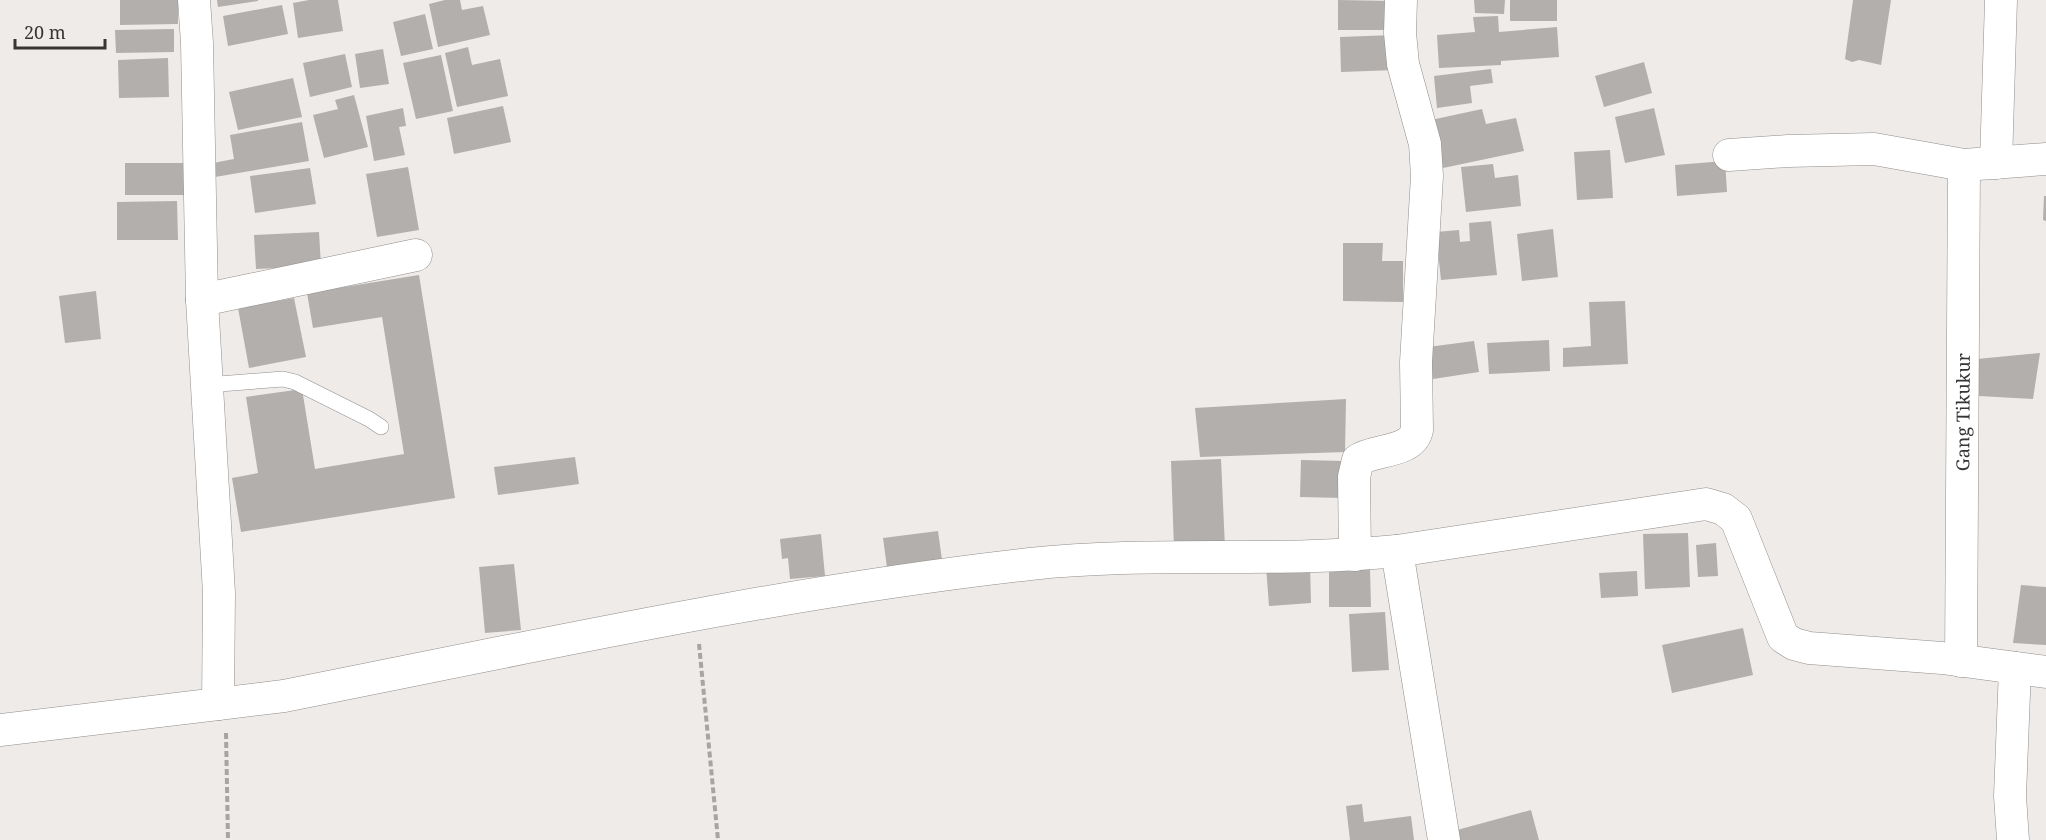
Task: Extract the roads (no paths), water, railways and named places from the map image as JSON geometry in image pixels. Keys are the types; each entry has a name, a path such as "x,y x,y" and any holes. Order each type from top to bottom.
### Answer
{"street":[{"path":"194,0 197,42 202,300 219,593 221,703"},
{"path":"1355,555 1354,477 1358,460 1410,443 1416,436 1417,430 1416,362 1427,176 1425,144 1403,64 1400,33 1401,0"},
{"path":"1996,163 2001,0"},
{"path":"1729,155 1767,151 1874,149 1964,165 2046,159"},
{"name":"Gang Tikukur","path":"1960,661 1964,165"},
{"path":"202,300 416,255"},
{"path":"0,730 284,696 696,613 949,574 1034,564 1136,558 1355,555 1397,551 1706,504 1723,509 1736,519 1783,637 1794,644 1809,648 1960,661 2046,672"},
{"path":"1397,551 1444,840"},
{"path":"2013,840 2010,796 2015,668"}],"lane":[{"path":"206,385 283,379 295,382 369,418 381,427"}]}
